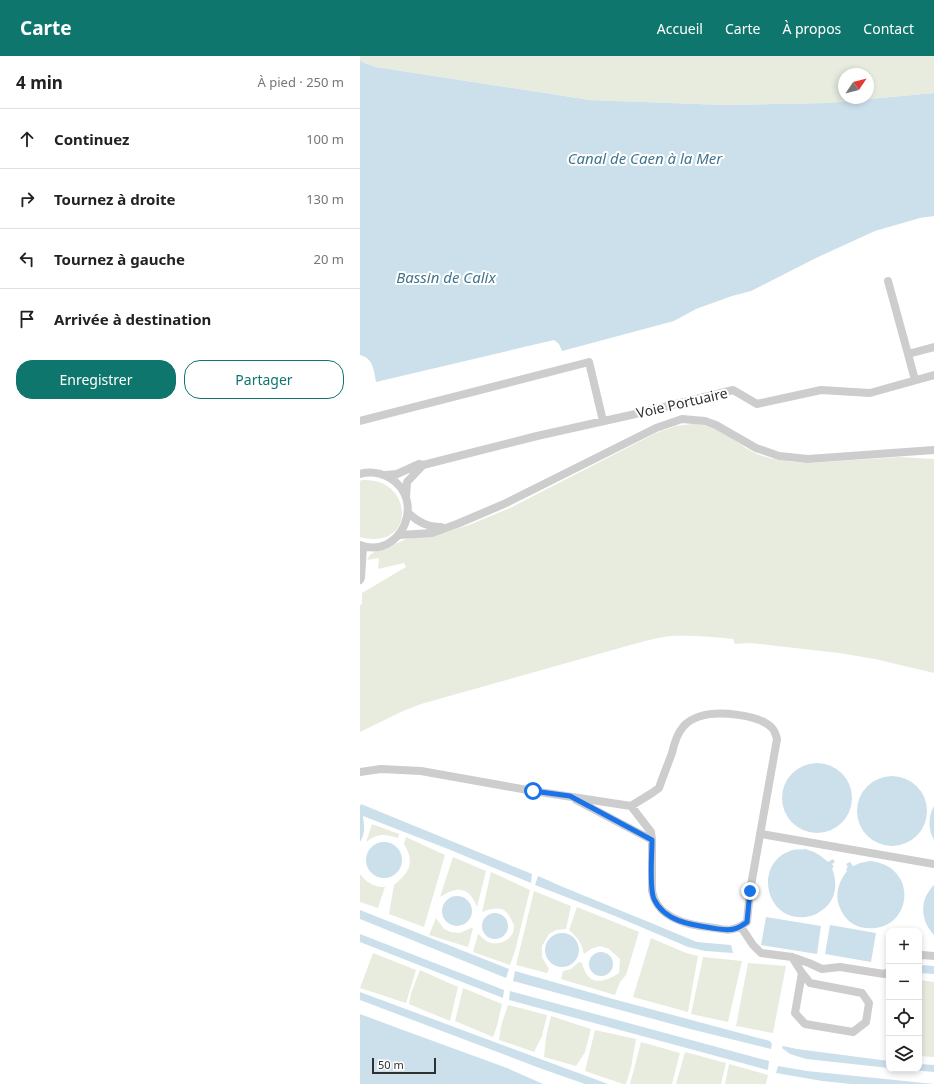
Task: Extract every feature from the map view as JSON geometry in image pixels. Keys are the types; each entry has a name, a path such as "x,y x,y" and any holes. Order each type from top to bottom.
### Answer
{"street":[{"path":"888,281 915,380"},
{"path":"908,354 934,347"},
{"path":"360,421 589,362 602,422"},
{"name":"Voie Portuaire","path":"385,475 397,474 419,464 425,464 733,390 757,404 821,390 870,393 934,375"},
{"path":"399,535 432,533 504,504 656,428 682,419 705,421 716,425 756,448 779,456 808,459 934,450"},
{"path":"360,580 362,546 381,546 399,535 405,524 408,513 406,498 407,482 425,464"},
{"path":"360,474 370,472 385,475 401,488 406,498"},
{"path":"408,513 421,523 433,528 450,526"},
{"path":"360,772 381,769 421,771 533,791 631,806 659,788 676,739 682,728 691,720 711,714 742,715 757,720 771,727 775,732 777,739 750,891 747,922 734,929 726,930 688,924 666,914 654,899 652,891 651,832 631,806"},
{"path":"570,796 652,840"},
{"path":"761,834 934,864"},
{"path":"741,926 753,945 761,953 792,957 822,969 840,967 886,973"},
{"path":"922,955 934,956"},
{"path":"792,957 810,983 862,993 869,1003 866,1022 853,1032 805,1024 795,1013 802,973"}],"shaded area":[{"path":"360,56 934,56 934,93 874,99 874,68 838,68 838,102 724,105 590,100 376,67 360,60"},
{"path":"692,424 702,425 718,430 753,452 781,460 810,463 900,457 934,459 934,673 875,659 839,653 750,643 735,644 733,639 726,638 696,636 667,637 638,643 421,704 360,732 360,605 362,604 362,593 406,567 404,563 378,569 379,558 367,560 370,555 377,550 389,547 406,539 443,533 469,525 510,508 656,433 676,426"},
{"path":"360,481 375,481 388,486 396,495 401,506 402,517 398,528 390,535 377,539 360,537"},
{"path":"372,824 399,834 398,838 381,835 366,842"},
{"path":"406,837 445,855 424,927 389,914 394,885 404,876 409,866 409,856 404,844"},
{"path":"453,857 486,871 477,907 470,895 462,890 452,891 440,897"},
{"path":"491,872 530,890 515,951 510,965 473,952 478,934 488,942 499,943 509,938 514,930 514,925 506,912 503,910 494,909 482,912"},
{"path":"360,874 371,884 378,887 385,887 378,908 360,902"},
{"path":"534,891 571,906 566,929 556,930 549,934 542,946 542,957 549,969 547,973 516,965"},
{"path":"577,907 639,932 626,975 620,982 615,995 561,979 563,971 571,969 579,962 582,963 588,976 597,981 602,981 619,973 620,959 609,949 600,946 591,949 584,954 579,940 569,930"},
{"path":"436,918 444,929 451,932 460,933 473,928 468,947 429,935"},
{"path":"651,938 686,953 698,956 688,1012 633,997"},
{"path":"373,953 416,970 406,1003 360,988"},
{"path":"703,957 742,961 728,1022 691,1014"},
{"path":"748,963 786,966 773,1033 736,1026"},
{"path":"420,970 458,987 450,1021 409,1004 411,993"},
{"path":"922,980 934,982 934,1057 922,1056"},
{"path":"463,988 502,1004 493,1037 455,1021"},
{"path":"508,1005 547,1015 542,1036 534,1052 499,1040 501,1026"},
{"path":"551,1016 591,1029 585,1052 576,1066 544,1057 546,1037"},
{"path":"595,1030 636,1039 631,1068 626,1084 585,1071"},
{"path":"641,1042 680,1053 672,1084 630,1084"},
{"path":"685,1052 726,1063 721,1084 676,1084"},
{"path":"729,1064 768,1075 766,1084 725,1084"}],"water":[{"path":"360,60 376,67 590,100 724,105 838,102 838,104 874,104 874,99 934,93 934,216 920,218 875,231 816,258 751,291 696,309 674,321 562,351 559,344 554,340 376,382 372,365 368,359 360,355"},
{"path":"810,763 824,763 837,769 846,778 850,784 852,798 850,812 842,823 831,831 824,833 810,833 803,831 792,823 784,812 782,805 782,791 784,784 792,773 803,765"},
{"path":"885,776 899,776 912,782 921,791 925,797 927,811 925,825 917,836 906,844 899,846 885,846 878,844 867,836 859,825 857,818 857,804 859,797 867,786 878,778"},
{"path":"361,804 532,874 531,883 363,816 364,832 360,842"},
{"path":"934,806 934,840 930,823"},
{"path":"388,842 397,847 401,853 401,867 397,873 388,878 380,878 371,873 367,867 366,856 371,847 377,843"},
{"path":"805,849 818,854 828,862 833,859 835,862 832,864 834,867 832,868 835,878 834,893 827,906 817,913 805,917 791,916 780,910 773,900 769,889 768,877 772,866 780,856 793,850"},
{"path":"870,861 886,866 897,874 903,886 904,899 901,911 893,921 881,927 865,928 853,924 844,915 838,903 837,893 842,879 847,871 846,869 848,867 846,864 850,862 853,866"},
{"path":"538,876 697,942 731,945 733,953 705,951 688,947 615,916 535,885"},
{"path":"934,885 934,935 926,923 923,910 926,897"},
{"path":"457,896 468,900 472,911 468,922 457,926 446,922 442,911 446,900"},
{"path":"360,910 509,969 506,978 360,919"},
{"path":"495,913 504,917 508,926 504,935 495,939 486,935 482,926 486,917"},
{"path":"766,917 821,926 817,954 761,945"},
{"path":"830,925 876,933 871,962 825,954"},
{"path":"562,933 574,938 579,950 574,962 562,967 550,962 545,950 550,938"},
{"path":"360,934 504,990 503,998 360,942"},
{"path":"601,952 610,955 613,964 610,973 601,976 592,973 589,964 592,955"},
{"path":"922,965 934,966 934,974 922,973"},
{"path":"515,971 770,1041 772,1044 771,1049 694,1030 513,981"},
{"path":"510,991 769,1061 768,1070 509,1000"},
{"path":"360,992 608,1084 585,1084 542,1069 360,1000"},
{"path":"360,1014 507,1068 543,1084 360,1084"},
{"path":"783,1046 886,1061 886,1068 806,1059 790,1054 782,1048"},
{"path":"922,1064 934,1065 934,1072 922,1071"},
{"path":"778,1066 807,1071 934,1084 851,1084 822,1081 776,1073"}],"route":[{"path":"533,791 570,796 652,840 652,891 654,899 666,914 676,919 688,924 726,930 734,929 747,922 750,891"}],"water label":[{"name":"Canal de Caen à la Mer","path":"645,159"},
{"name":"Bassin de Calix","path":"446,278"}]}
